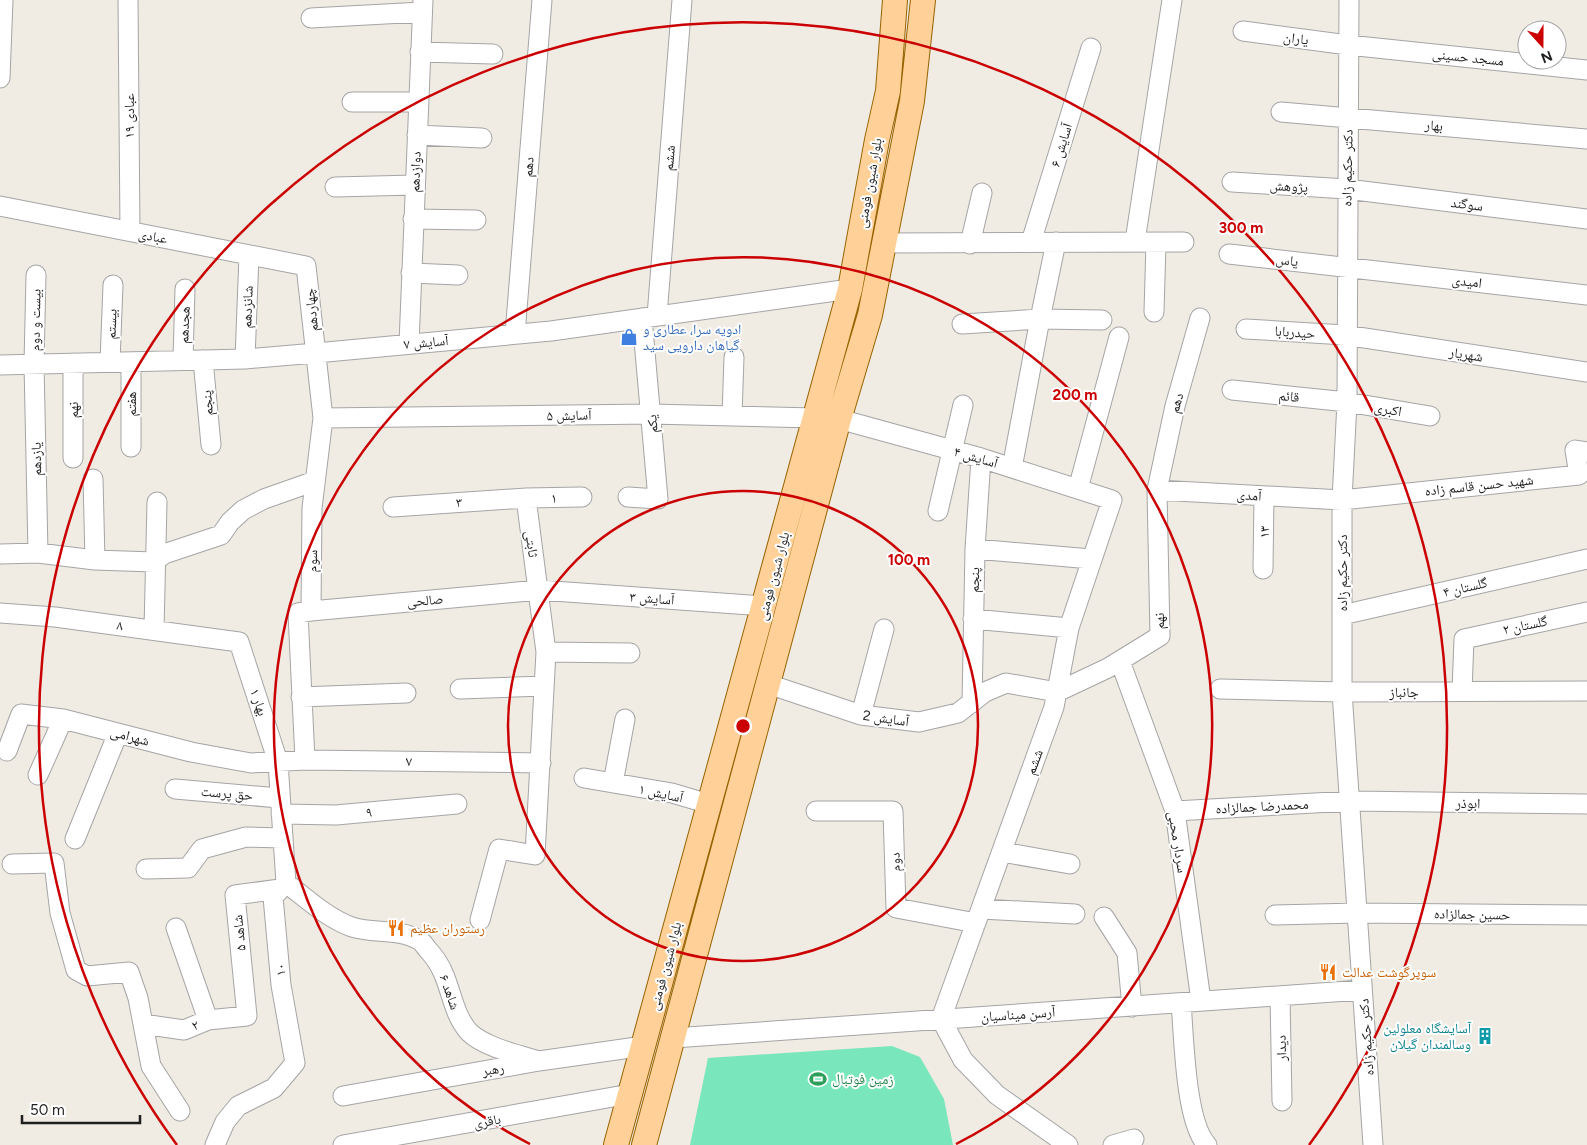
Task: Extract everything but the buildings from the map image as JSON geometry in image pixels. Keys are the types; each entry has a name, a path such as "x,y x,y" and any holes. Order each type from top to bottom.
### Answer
{"main road":[{"name":"بلوار شیون فومنی","path":"616,1145 765,606 850,289 877,140 888,91 895,0"},
{"name":"بلوار شیون فومنی","path":"644,1145 673,1038 682,996 870,315 912,101 923,0"},
{"path":"877,140 903,146"}],"street":[{"path":"0,78 3,0"},
{"name":"عبادی ۱۹","path":"128,0 130,231"},
{"name":"دهم","path":"516,334 542,0"},
{"name":"ششم","path":"649,317 682,0"},
{"path":"1136,241 1172,0"},
{"name":"دکتر حکیم زاده","path":"1349,0 1345,335 1347,402 1342,500 1342,692 1373,1145"},
{"path":"311,18 423,6"},
{"name":"دوازدهم","path":"409,344 416,135 423,6"},
{"name":"یاران","path":"1243,31 1348,44"},
{"name":"مسجد حسینی","path":"1348,44 1587,70"},
{"name":"آسایش ۶","path":"1031,242 1091,48"},
{"path":"420,52 493,54"},
{"path":"352,102 418,102"},
{"name":"بهار","path":"1281,112 1587,139"},
{"path":"416,135 482,138"},
{"name":"پژوهش","path":"1232,182 1347,189"},
{"path":"335,187 414,185"},
{"name":"سوگند","path":"1347,189 1587,219"},
{"path":"970,244 982,193"},
{"name":"عبادی","path":"0,206 306,266"},
{"path":"413,219 476,220"},
{"path":"1012,468 1056,242"},
{"path":"884,243 1184,242"},
{"path":"1154,312 1156,243"},
{"name":"یاس","path":"1229,254 1346,266"},
{"name":"شانزدهم","path":"245,359 249,255"},
{"name":"چهاردهم","path":"306,266 316,353"},
{"name":"امیدی","path":"1346,266 1587,295"},
{"path":"411,273 458,275"},
{"name":"بیست و دوم","path":"34,364 36,275"},
{"name":"بیستم","path":"110,362 112,285"},
{"name":"آسایش ۷","path":"0,365 245,359 316,353 516,334 850,289"},
{"name":"هجدهم","path":"183,360 185,290"},
{"name":"یکم","path":"628,498 658,499 651,414 649,317"},
{"name":"دهم","path":"1157,490 1175,406 1200,318"},
{"path":"962,324 1040,319 1102,320"},
{"name":"حیدربابا","path":"1246,329 1345,335"},
{"name":"شهریار","path":"1345,335 1587,372"},
{"path":"1078,488 1119,338"},
{"name":"سوم","path":"311,611 312,508 323,418 316,353"},
{"path":"732,416 734,357"},
{"name":"پنجم","path":"203,360 211,446"},
{"name":"هفتم","path":"130,447 131,362"},
{"name":"نهم","path":"73,363 74,458"},
{"name":"یازدهم","path":"34,364 38,553"},
{"name":"قائم","path":"1232,390 1347,402"},
{"name":"اکبری","path":"1347,402 1430,416"},
{"path":"938,511 963,405"},
{"name":"آسایش ۵","path":"323,418 651,414 814,418"},
{"name":"آسایش ۴","path":"840,419 981,458 1112,500"},
{"name":"شهید حسن قاسم زاده","path":"1342,500 1579,475 1575,450 1587,452"},
{"name":"پنجم","path":"972,703 975,550 981,458"},
{"path":"93,479 95,560"},
{"path":"0,554 38,553 95,560 154,562 164,554 221,535 230,522 243,510 264,499 315,482"},
{"name":"آمدی","path":"1157,490 1342,500"},
{"name":"نهم","path":"1057,692 1120,660 1160,636 1157,490"},
{"name":"۱۳","path":"1263,568 1264,496"},
{"name":"۱","path":"526,498 582,497"},
{"name":"۳","path":"393,507 526,498"},
{"name":"ثابتی","path":"526,498 539,590"},
{"name":"ششم","path":"942,1019 1054,706 1069,628 1112,500"},
{"path":"154,630 154,562 157,502"},
{"path":"975,550 1091,558"},
{"name":"گلستان ۴","path":"1342,615 1587,559"},
{"path":"480,920 499,849 535,854 546,652 539,590"},
{"name":"آسایش ۳","path":"539,590 765,606"},
{"name":"صالحی","path":"311,611 539,590"},
{"path":"305,760 298,613 311,611"},
{"name":"گلستان ۲","path":"1462,691 1464,639 1587,612"},
{"name":"۸","path":"0,613 55,617 239,642"},
{"path":"974,619 1069,628"},
{"path":"861,715 884,630"},
{"name":"بهار ۱","path":"239,642 278,762"},
{"path":"546,652 630,653"},
{"name":"سردار محبی","path":"1120,660 1175,812 1201,1002"},
{"name":"آسایش 2","path":"768,684 861,715 919,722 958,713 985,692 1006,683 1057,692"},
{"path":"460,689 544,686"},
{"name":"جانباز","path":"1220,689 1342,692 1587,691"},
{"path":"301,697 406,693"},
{"name":"شهرامی","path":"8,751 21,714 63,720 191,752 251,764 278,762"},
{"path":"613,783 625,719"},
{"path":"38,775 63,720"},
{"path":"75,839 118,733"},
{"name":"۷","path":"278,762 305,760 541,763"},
{"name":"۱۰","path":"215,1145 225,1122 238,1106 274,1088 295,1063 281,984 274,897 283,886 278,762"},
{"name":"آسایش ۱","path":"584,778 672,793 710,804"},
{"name":"حق پرست","path":"176,789 280,806"},
{"name":"محمدرضا جمالزاده","path":"1175,812 1350,801"},
{"name":"ابوذر","path":"1350,801 1587,804"},
{"name":"۹","path":"280,806 336,815 457,804"},
{"name":"دوم","path":"816,811 893,811 896,908 979,916"},
{"path":"146,869 188,868 202,848 246,837 282,838"},
{"path":"1002,852 1070,864"},
{"path":"12,864 54,863 60,913 76,970 87,976 129,972 138,998 151,1066 180,1111"},
{"name":"شاهد ۵","path":"248,1016 234,895 283,886"},
{"name":"شاهد ۶","path":"283,886 331,916 353,927 383,930 419,940 440,962 448,980 456,1012 470,1033 500,1049 539,1060"},
{"name":"حسین جمالزاده","path":"1275,915 1357,913 1587,916"},
{"path":"979,916 1075,914"},
{"path":"1104,917 1127,953 1132,1006"},
{"path":"176,928 208,1020"},
{"name":"آرسن میناسیان","path":"673,1038 1362,990"},
{"name":"دیدار","path":"1280,996 1282,1101"},
{"path":"1181,1003 1190,1091 1196,1127 1200,1138 1207,1145"},
{"name":"۲","path":"143,1024 184,1030 208,1020 248,1016"},
{"path":"942,1019 963,1060 997,1095 1068,1145"},
{"name":"رهبر","path":"343,1096 539,1060 644,1046"},
{"name":"باقری","path":"342,1145 630,1094"},
{"path":"1113,1145 1134,1139"}],"green space":[{"name":"زمین فوتبال","path":"892,1046 920,1057 944,1099 953,1145 690,1145 708,1058"}],"place":[{"name":"ادویه سرا، عطاری و گیاهان دارویی سید","path":"629,337"},
{"name":"رستوران عظیم","path":"396,928"},
{"name":"سوپرگوشت عدالت","path":"1328,972"},
{"name":"آسایشگاه معلولین وسالمندان گیلان","path":"1485,1036"},
{"name":"زمین فوتبال","path":"818,1079"}]}
